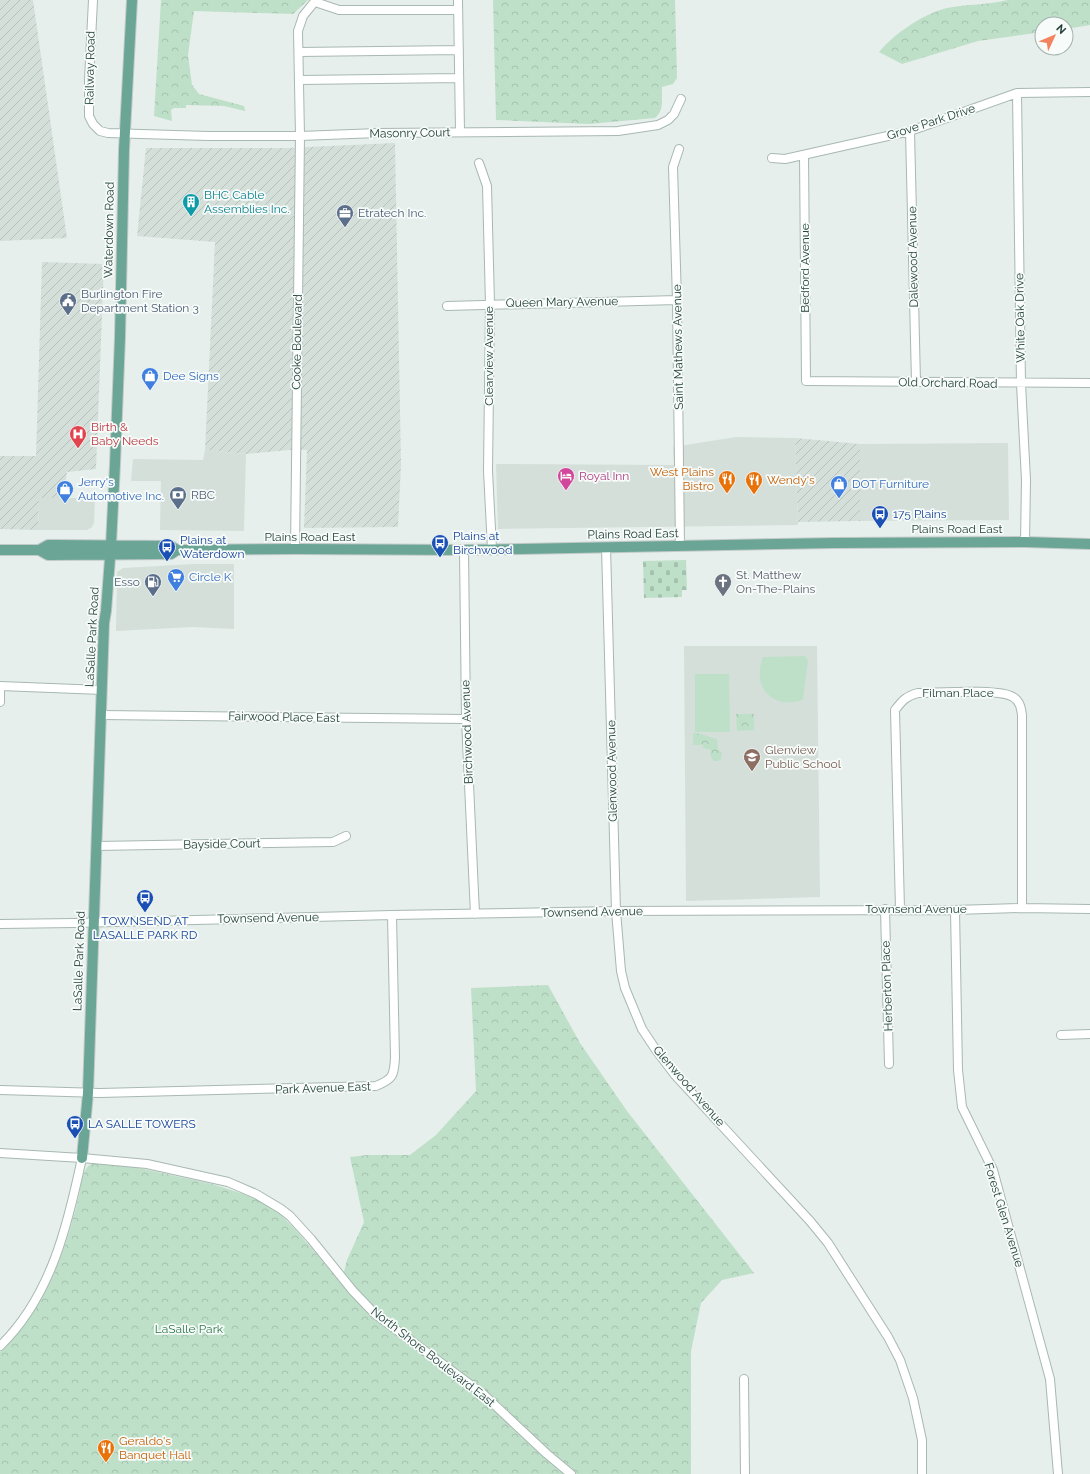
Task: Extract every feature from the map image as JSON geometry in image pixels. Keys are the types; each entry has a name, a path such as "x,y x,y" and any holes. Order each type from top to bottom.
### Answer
{"main road":[{"name":"Waterdown Road","path":"110,556 120,337 125,134 132,0"},
{"name":"Plains Road East","path":"177,550 171,546 48,544 39,550 48,555 110,556 171,554 177,550 464,550 833,543 1025,542 1090,544"},
{"path":"0,550 39,550"},
{"name":"LaSalle Park Road","path":"82,1158 88,1093 104,623 110,556"}],"street":[{"name":"Railway Road","path":"92,0 89,116 93,124 100,131 125,134"},
{"path":"458,0 460,132"},
{"path":"316,1 339,10 458,10"},
{"name":"Cooke Boulevard","path":"295,549 300,136 298,31 303,16 316,1"},
{"path":"299,52 459,50"},
{"path":"299,80 459,78"},
{"name":"Grove Park Drive","path":"772,158 785,159 910,131 1018,93 1090,92"},
{"name":"White Oak Drive","path":"1018,93 1021,384 1026,480 1025,542"},
{"name":"Masonry Court","path":"125,134 300,136 378,133 618,131 658,125 668,120 674,114 681,99"},
{"name":"Dalewood Avenue","path":"910,131 916,382"},
{"name":"Saint Mathews Avenue","path":"679,149 673,167 677,300 680,546"},
{"name":"Bedford Avenue","path":"804,155 806,381"},
{"name":"Clearview Avenue","path":"479,163 487,186 490,304 488,471 492,549"},
{"name":"Queen Mary Avenue","path":"448,306 677,300"},
{"name":"Old Orchard Road","path":"806,381 1090,384"},
{"name":"Glenwood Avenue","path":"606,547 616,911 621,971 625,988 642,1029 656,1050 675,1075 810,1221 828,1243 888,1338 900,1360 914,1398 922,1440 922,1474"},
{"name":"Birchwood Avenue","path":"464,550 466,719 474,914"},
{"path":"0,702 0,686 102,690"},
{"name":"Filman Place","path":"900,909 894,710 909,695 918,693 996,692 1013,697 1021,704 1022,908"},
{"name":"Fairwood Place East","path":"101,715 466,719"},
{"name":"Bayside Court","path":"96,846 333,842 346,836"},
{"name":"Townsend Avenue","path":"0,924 616,911 885,909 955,910 1022,908 1090,909"},
{"name":"Herberton Place","path":"885,909 889,1064"},
{"name":"Forest Glen Avenue","path":"955,910 958,1070 962,1106 993,1170 1050,1379 1058,1474"},
{"name":"Park Avenue East","path":"0,1090 88,1093 376,1086 387,1082 394,1073 395,1058 392,915"},
{"path":"1062,1035 1090,1034"},
{"name":"North Shore Boulevard East","path":"0,1153 147,1164 214,1178 238,1185 270,1202 290,1216 302,1228 353,1291 375,1314 483,1394 547,1454 571,1474"},
{"name":"LaSalle Park Road","path":"0,1346 21,1322 38,1294 56,1259 70,1213 82,1158"},
{"path":"744,1378 745,1474"}],"shaded area":[{"path":"0,0 33,0 67,238 0,241"},
{"path":"395,143 401,464 398,527 304,528 307,450 246,454 205,450 215,242 137,236 146,148 287,148"},
{"path":"42,262 104,264 96,469 67,472 63,498 39,498 38,530 0,529 0,456 36,456"},
{"path":"736,437 795,438 798,525 498,529 496,464 674,465 673,447"},
{"path":"795,438 860,444 860,521 798,522"},
{"path":"1008,443 1009,520 860,521 860,444"},
{"path":"205,450 246,454 244,531 160,530 161,481 131,481 133,459 203,460"},
{"path":"39,498 95,498 94,523 92,527 87,530 38,530"},
{"path":"194,564 234,564 234,629 193,627 116,631 117,572 123,568"},
{"name":"Glenview Public School","path":"684,646 817,646 820,897 686,901"}],"green space":[{"path":"161,0 308,0 293,14 194,11 188,55 192,85 199,94 244,106 245,111 224,106 186,105 186,108 174,108 171,110 172,121 154,116"},
{"path":"493,0 675,0 677,78 673,84 662,87 662,104 658,115 655,118 589,124 496,120"},
{"path":"1008,0 1090,0 1090,25 1074,28 1074,16 1034,16 1034,33 978,41 902,64 879,52 901,31 928,15 947,8"},
{"path":"686,560 687,590 682,590 682,597 644,598 643,561"},
{"path":"805,656 808,660 803,700 782,702 767,694 762,686 760,678 760,668 763,657"},
{"path":"695,674 729,674 730,732 695,732"},
{"path":"736,714 754,714 754,730 737,731"},
{"path":"693,733 702,734 717,739 718,749 722,753 721,759 714,761 710,756 711,750 703,748 703,745 693,745"},
{"name":"LaSalle Park","path":"548,985 580,1043 627,1111 754,1273 722,1280 701,1303 691,1351 691,1474 0,1474 0,1352 3,1343 24,1317 34,1310 40,1300 42,1286 46,1280 51,1280 68,1236 83,1176 88,1166 91,1164 121,1164 212,1184 250,1196 278,1212 295,1229 341,1283 347,1260 364,1222 350,1157 367,1155 410,1155 436,1135 476,1091 471,988"}],"place":[{"name":"BHC Cable Assemblies Inc.","path":"191,217"},
{"name":"Etratech Inc.","path":"345,228"},
{"name":"Burlington Fire Department Station 3","path":"68,316"},
{"name":"Dee Signs","path":"150,391"},
{"name":"Birth & Baby Needs","path":"78,449"},
{"name":"Royal Inn","path":"566,491"},
{"name":"West Plains Bistro","path":"727,494"},
{"name":"Wendy's","path":"754,495"},
{"name":"DOT Furniture","path":"839,499"},
{"name":"Jerry's Automotive Inc.","path":"65,504"},
{"name":"RBC","path":"178,510"},
{"name":"175 Plains","path":"880,529"},
{"name":"Plains at Birchwood","path":"440,558"},
{"name":"Plains at Waterdown","path":"167,562"},
{"name":"Circle K","path":"176,592"},
{"name":"Esso","path":"153,597"},
{"name":"St. Matthew On-The-Plains","path":"723,597"},
{"name":"Glenview Public School","path":"752,772"},
{"name":"TOWNSEND AT LASALLE PARK RD","path":"145,913"},
{"name":"LA SALLE TOWERS","path":"75,1139"},
{"name":"Geraldo's Banquet Hall","path":"106,1463"}]}
